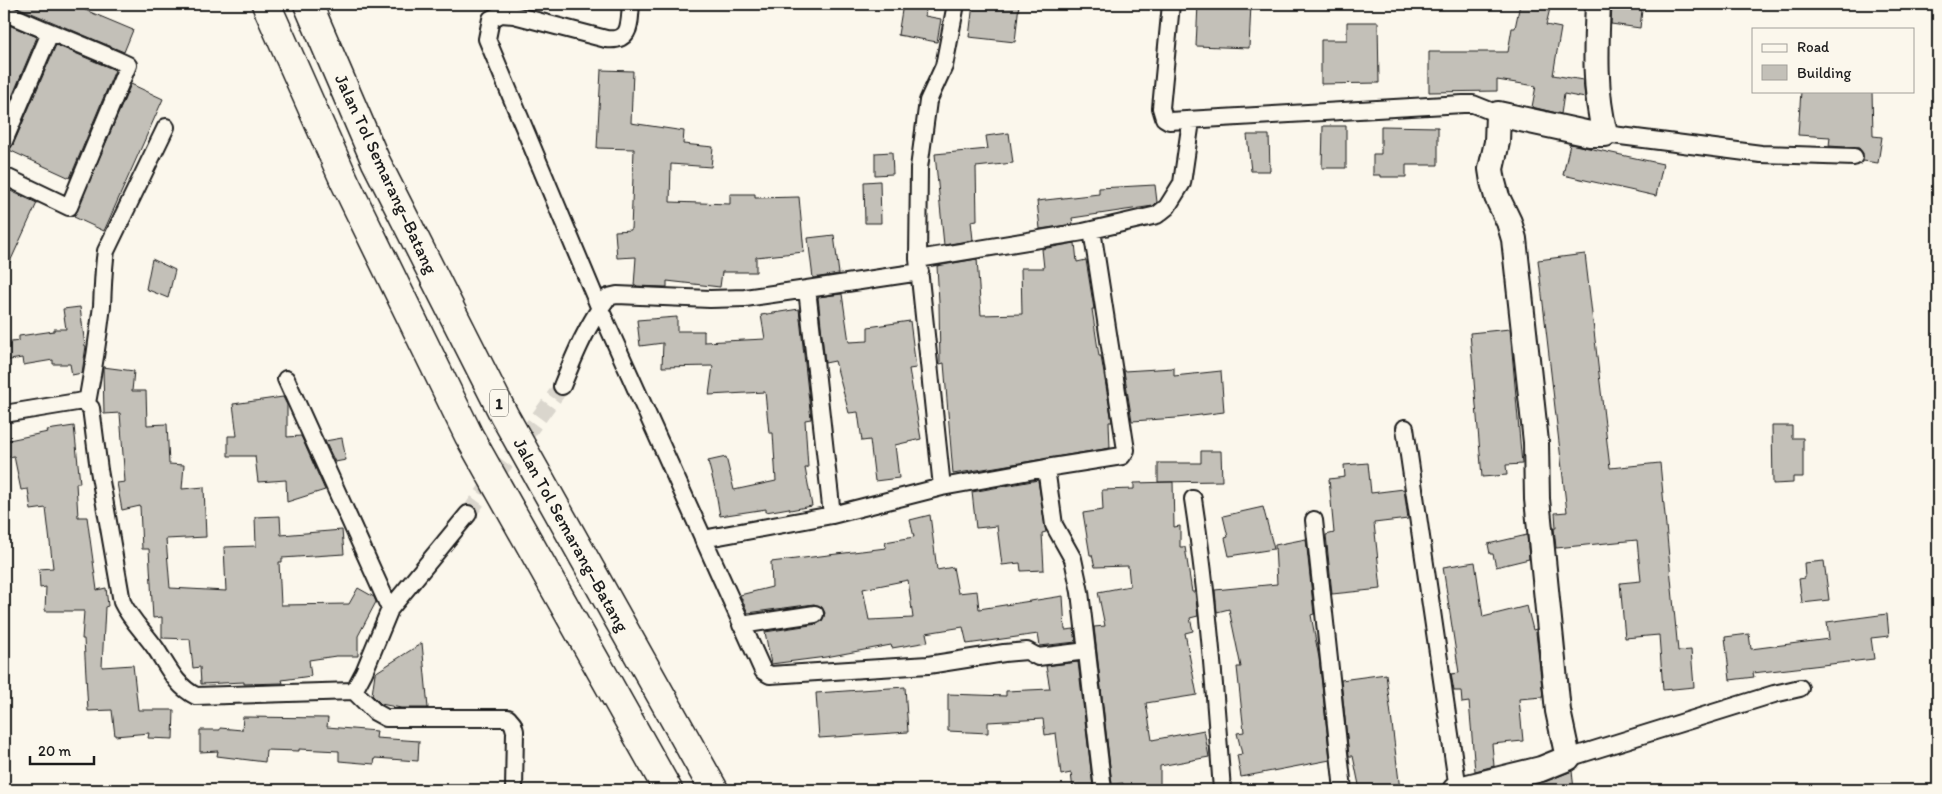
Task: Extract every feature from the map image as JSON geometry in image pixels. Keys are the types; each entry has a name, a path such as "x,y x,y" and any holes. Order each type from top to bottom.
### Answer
{"highway":[{"path":"266,4 345,182 469,436 668,790"},
{"name":"Jalan Tol Semarang–Batang","path":"308,4 376,162 504,415 714,790"}],"street":[{"path":"631,4 629,27 624,37 616,40 606,40 514,15 501,14 491,19 487,30 489,45 600,309 763,671 770,676 928,665 1004,653 1027,652 1038,658 1087,650"},
{"path":"942,487 919,265 918,168 928,102 944,66 956,4"},
{"path":"1171,4 1161,108 1162,114 1169,121 1473,104 1498,114 1590,134 1605,134 1761,154 1854,157"},
{"path":"1598,4 1595,59 1600,116 1605,134"},
{"path":"4,12 128,65 69,207 4,176"},
{"path":"4,141 50,33"},
{"path":"1498,114 1497,142 1491,169 1497,197 1509,222 1514,239 1536,442 1537,499 1557,701 1568,758"},
{"path":"562,386 583,336 608,297 617,295 710,299 744,298 807,290 1157,216 1167,207 1182,183 1191,121"},
{"path":"87,403 97,351 106,251 166,128"},
{"path":"703,539 832,515 942,487 1122,456 1126,450 1092,230"},
{"path":"807,290 832,515"},
{"path":"286,379 390,609"},
{"path":"4,414 83,401 91,408 99,470 122,602 178,682 189,692 203,697 354,691 375,712 386,718 508,718 514,724 515,731 514,790"},
{"path":"1405,428 1457,790 1541,769 1568,758 1774,694 1800,688"},
{"path":"1046,468 1054,525 1073,559 1076,573 1103,790"},
{"path":"1193,499 1213,672 1222,790"},
{"path":"354,691 364,672 390,609 468,514"},
{"path":"1314,520 1342,790"},
{"path":"741,625 815,614"}],"building":[{"path":"10,4 71,4 133,30 124,52"},
{"path":"903,4 927,4 925,16 941,19 937,42 898,35"},
{"path":"973,4 1019,4 1015,42 969,37"},
{"path":"1198,4 1251,4 1249,48 1196,46"},
{"path":"1520,4 1551,4 1546,25 1561,28 1553,75 1583,80 1585,98 1564,94 1561,114 1532,107 1536,86 1497,80 1497,91 1429,92 1429,52 1508,52 1512,28 1515,28"},
{"path":"1612,6 1642,10 1640,28 1611,24"},
{"path":"1347,22 1378,22 1379,83 1321,84 1321,40 1347,40"},
{"path":"4,23 37,37 4,116"},
{"path":"56,45 115,70 70,178 9,150 13,145"},
{"path":"601,70 633,71 631,123 684,131 683,144 713,147 711,167 671,164 670,202 730,204 730,194 755,194 755,198 799,197 804,252 756,257 756,272 722,272 720,287 667,281 667,287 634,286 636,257 617,258 615,231 631,230 634,149 597,148"},
{"path":"131,84 163,99 104,231 74,217"},
{"path":"1801,92 1872,92 1873,136 1882,137 1878,163 1863,161 1863,153 1859,148 1829,146 1830,137 1798,135"},
{"path":"1323,126 1346,126 1346,168 1322,168"},
{"path":"1381,126 1438,127 1438,165 1406,165 1406,177 1381,177 1381,175 1373,175 1373,154 1381,154"},
{"path":"1009,133 1013,163 976,167 977,220 971,221 973,240 944,245 935,154 988,149 986,136"},
{"path":"1247,135 1269,135 1270,171 1251,171"},
{"path":"1570,144 1663,164 1656,196 1563,175"},
{"path":"892,152 893,174 875,175 875,153"},
{"path":"880,181 881,223 865,223 864,182"},
{"path":"1155,185 1157,202 1153,206 1072,218 1073,224 1040,229 1037,201 1099,194 1099,188"},
{"path":"4,188 37,203 4,275"},
{"path":"834,235 839,274 813,278 808,238"},
{"path":"1075,243 1077,262 1086,260 1099,356 1101,356 1112,422 1109,422 1110,448 953,474 944,363 940,364 937,266 977,259 981,315 1022,314 1021,268 1044,268 1042,249"},
{"path":"1585,254 1610,468 1660,463 1678,651 1691,650 1694,687 1663,690 1659,635 1625,638 1620,583 1641,581 1637,540 1556,548 1555,513 1567,512 1538,260"},
{"path":"152,259 175,270 168,298 146,289"},
{"path":"842,294 849,342 868,341 868,327 910,321 916,368 909,369 921,439 895,445 899,478 875,481 870,440 862,441 858,412 849,413 835,361 825,363 818,297"},
{"path":"80,307 86,346 82,373 72,375 70,364 53,364 53,360 23,365 22,358 4,361 4,343 19,341 19,336 54,331 54,329 66,329 63,309"},
{"path":"799,309 811,419 805,420 808,468 805,468 812,506 766,512 766,509 720,516 708,461 726,457 734,490 776,481 773,433 769,433 765,392 709,395 713,366 662,367 663,343 640,346 637,320 677,317 677,331 704,331 704,342 765,339 761,315"},
{"path":"1510,329 1522,464 1506,465 1507,475 1482,477 1470,333"},
{"path":"103,367 134,371 132,391 146,391 147,425 167,424 169,464 184,465 182,489 204,487 206,537 166,539 170,588 226,591 224,547 256,546 255,517 280,516 281,535 342,530 344,554 282,558 282,562 279,562 281,605 349,604 358,588 374,597 376,602 358,636 358,656 336,656 309,660 311,676 282,680 283,683 201,684 200,667 193,668 190,639 162,638 162,617 153,618 149,549 142,549 140,506 122,510 117,483 125,482 120,413 104,414"},
{"path":"1174,368 1174,376 1221,371 1224,412 1132,421 1124,371"},
{"path":"283,397 287,405 287,437 301,436 325,490 287,502 286,480 258,482 255,456 228,456 228,436 237,436 233,404"},
{"path":"74,426 80,483 76,483 78,517 87,517 97,590 106,588 108,606 105,607 102,667 133,665 138,710 174,710 173,739 148,738 149,733 115,736 112,710 88,711 84,639 82,639 84,611 45,611 46,587 40,588 39,569 53,568 46,508 31,510 28,489 21,490 14,456 4,458 4,441 48,432 47,430"},
{"path":"1772,426 1792,426 1792,438 1803,438 1803,477 1793,477 1793,483 1773,484"},
{"path":"342,438 346,460 335,462 325,441"},
{"path":"1201,451 1221,451 1222,481 1158,482 1158,463 1201,463"},
{"path":"1368,463 1371,493 1404,489 1408,519 1374,523 1381,589 1332,594 1326,535 1334,533 1329,479 1345,477 1344,465"},
{"path":"1038,480 1046,532 1042,533 1044,570 1021,571 1020,563 1002,565 997,526 976,528 972,492"},
{"path":"1173,482 1174,527 1180,526 1180,547 1185,547 1198,616 1190,618 1193,631 1185,633 1197,695 1146,703 1152,740 1204,730 1209,757 1160,766 1160,790 1123,790 1123,783 1112,784 1094,627 1105,626 1098,592 1130,586 1128,566 1095,567 1092,555 1090,555 1083,513 1103,510 1102,490 1134,489 1134,483"},
{"path":"1263,507 1274,549 1229,556 1225,538 1228,537 1223,516"},
{"path":"930,515 937,570 953,567 958,593 977,591 979,609 1063,596 1065,630 1074,629 1076,642 1040,646 1038,634 967,644 963,627 926,633 928,642 892,648 891,645 826,657 771,664 765,632 817,624 822,621 825,613 822,607 814,604 748,613 740,595 772,587 771,562 886,548 885,542 914,537 910,520","holes":["908,580 913,618 869,620 863,589"]},
{"path":"1527,535 1529,559 1496,567 1488,544"},
{"path":"1306,539 1314,614 1311,615 1319,658 1330,760 1241,777 1237,755 1242,754 1237,733 1244,732 1237,667 1241,667 1229,609 1217,612 1215,590 1277,584 1275,545"},
{"path":"1824,561 1829,600 1802,603 1799,579 1805,578 1804,563"},
{"path":"1475,562 1483,617 1527,606 1533,630 1536,629 1543,697 1519,699 1523,741 1492,744 1494,766 1475,771 1469,702 1462,703 1461,691 1454,691 1451,674 1459,673 1443,567"},
{"path":"1887,614 1889,636 1871,638 1874,659 1753,673 1754,677 1730,680 1725,637 1749,634 1751,649 1829,639 1827,622"},
{"path":"422,643 428,708 401,708 381,704 372,695 375,673"},
{"path":"1078,662 1093,787 1073,790 1071,773 1061,775 1056,733 1045,735 1043,719 988,722 988,733 948,731 948,694 1006,696 1006,691 1050,689 1046,666"},
{"path":"1386,674 1400,790 1360,790 1353,756 1349,756 1341,680"},
{"path":"905,687 908,732 819,738 816,693"},
{"path":"243,717 328,718 327,727 377,731 376,738 419,741 418,761 375,758 374,764 339,761 339,751 299,749 299,751 266,750 265,762 217,756 218,751 200,752 200,730 220,730 220,728 242,730"},
{"path":"1572,771 1574,790 1512,790 1544,782"}],"tunnel":[{"path":"468,514 562,386"}]}
